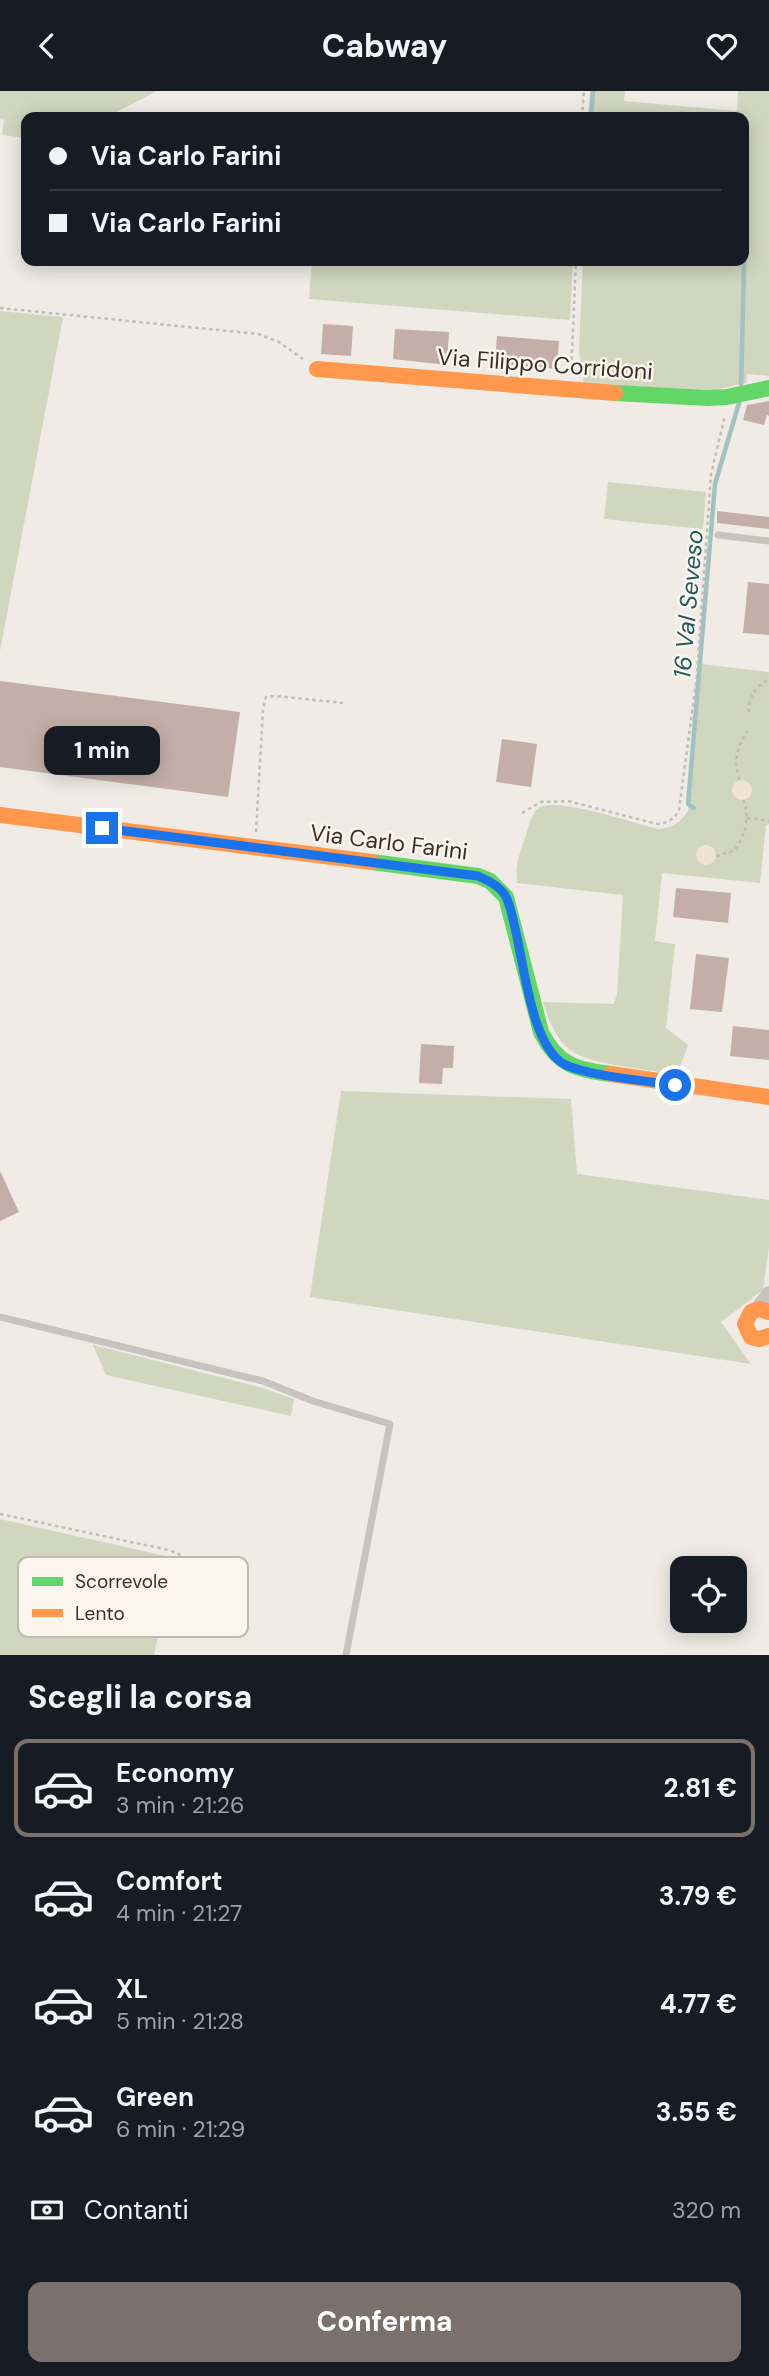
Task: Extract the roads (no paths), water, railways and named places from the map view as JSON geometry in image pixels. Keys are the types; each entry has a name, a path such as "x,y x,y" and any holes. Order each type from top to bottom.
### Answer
{"street":[{"name":"Via Filippo Corridoni","path":"317,369 570,391 727,397 769,388"},
{"name":"Via Carlo Farini","path":"0,815 478,876 490,881 506,897 541,1032 551,1052 564,1064 587,1071 769,1097"},
{"path":"769,1293 763,1310 748,1314 745,1329 756,1339 769,1336"}],"lane":[{"path":"718,535 769,541"},
{"path":"0,1317 263,1381 313,1401 390,1424 346,1655"}],"waterway":[{"name":"16 Val Seveso","path":"591,112 593,91"},
{"name":"16 Val Seveso","path":"741,389 744,266"},
{"name":"16 Val Seveso","path":"694,808 688,804 715,484 739,403"}]}
